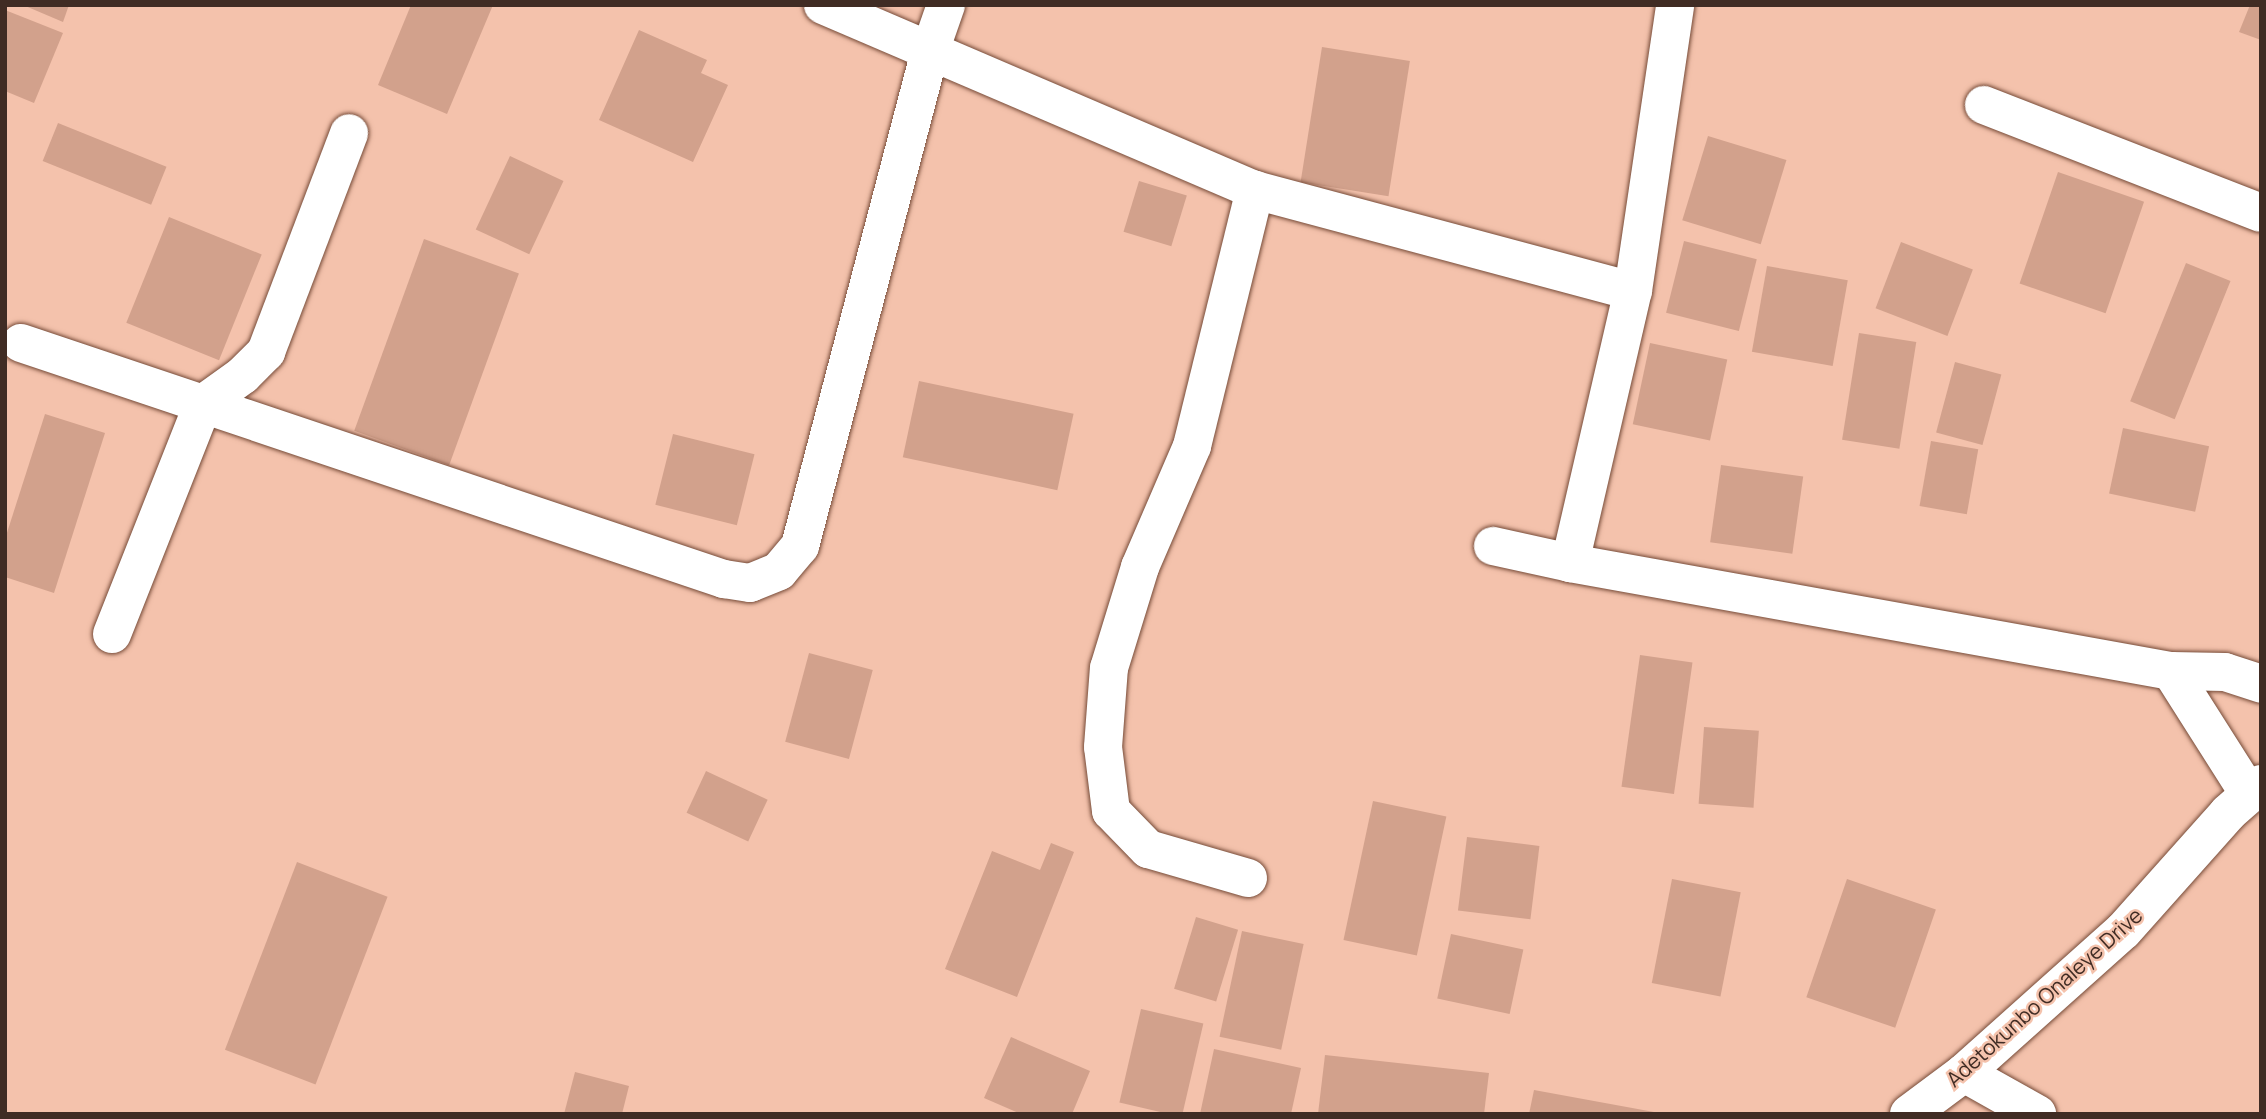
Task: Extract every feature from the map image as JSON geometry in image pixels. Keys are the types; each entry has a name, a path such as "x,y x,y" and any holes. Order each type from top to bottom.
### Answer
{"street":[{"path":"823,5 1255,190 1633,291"},
{"path":"21,343 724,579 750,583 779,570 800,546 930,51 946,5"},
{"path":"1570,563 1633,291 1675,5"},
{"path":"1984,105 2261,213"},
{"path":"112,634 203,404 243,375 265,352 349,133"},
{"path":"1248,878 1148,849 1111,811 1103,747 1109,668 1140,567 1192,446 1255,190"},
{"path":"1493,546 1570,563 2171,671 2225,672 2261,684"},
{"path":"2171,671 2255,789"},
{"name":"Adetokunbo Onaleye Drive","path":"1909,1114 1964,1073 2123,931 2228,813 2255,789"},
{"path":"1964,1073 2037,1114"}],"building":[{"path":"23,5 69,5 63,22"},
{"path":"411,5 493,5 447,114 378,85"},
{"path":"2250,5 2261,5 2261,40 2239,32"},
{"path":"5,10 63,33 34,103 5,91"},
{"path":"639,30 707,60 701,73 728,85 693,162 599,120"},
{"path":"1322,47 1410,61 1388,196 1301,182"},
{"path":"58,123 166,167 151,205 43,161"},
{"path":"1708,136 1786,160 1761,244 1682,220"},
{"path":"510,156 563,181 529,254 476,229"},
{"path":"2058,172 2144,202 2106,313 2020,284"},
{"path":"1139,181 1187,196 1171,246 1124,232"},
{"path":"169,217 262,254 219,360 126,323"},
{"path":"424,239 519,274 449,465 354,431"},
{"path":"1684,241 1757,259 1739,331 1666,313"},
{"path":"1901,242 1973,270 1947,336 1876,308"},
{"path":"2186,263 2231,281 2175,419 2130,401"},
{"path":"1767,266 1848,280 1833,366 1752,352"},
{"path":"1859,333 1916,342 1899,449 1842,440"},
{"path":"1650,343 1727,359 1710,441 1633,424"},
{"path":"1955,362 2001,374 1982,445 1936,433"},
{"path":"919,381 1074,414 1057,490 903,457"},
{"path":"45,414 105,433 54,593 5,577 5,539"},
{"path":"2123,428 2209,446 2195,512 2109,494"},
{"path":"673,434 755,454 737,525 655,505"},
{"path":"1931,441 1978,449 1967,514 1920,506"},
{"path":"1721,465 1803,477 1792,554 1710,542"},
{"path":"809,653 873,670 849,759 785,742"},
{"path":"1640,655 1692,662 1674,794 1621,787"},
{"path":"1704,727 1759,731 1753,808 1699,804"},
{"path":"706,771 768,800 748,841 687,813"},
{"path":"1373,801 1446,817 1417,955 1343,940"},
{"path":"1467,837 1539,846 1530,919 1458,910"},
{"path":"1051,843 1074,852 1017,997 945,969 992,851 1040,870"},
{"path":"297,862 388,897 316,1084 225,1050"},
{"path":"1672,879 1741,892 1720,996 1652,983"},
{"path":"1847,879 1936,910 1895,1028 1806,997"},
{"path":"1196,917 1238,930 1216,1002 1174,989"},
{"path":"1242,931 1304,944 1281,1050 1220,1037"},
{"path":"1451,934 1523,949 1510,1014 1437,999"},
{"path":"1141,1009 1203,1023 1182,1114 1169,1114 1119,1103"},
{"path":"1011,1037 1090,1071 1072,1114 1021,1114 984,1098"},
{"path":"1214,1049 1301,1068 1291,1114 1200,1114"},
{"path":"1325,1055 1489,1073 1484,1114 1318,1114"},
{"path":"575,1072 629,1086 622,1114 564,1114"},
{"path":"1534,1090 1654,1112 1654,1114 1529,1114"}]}
